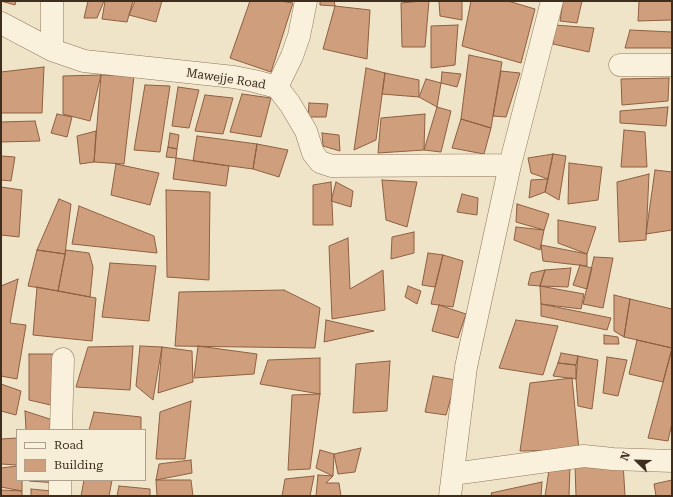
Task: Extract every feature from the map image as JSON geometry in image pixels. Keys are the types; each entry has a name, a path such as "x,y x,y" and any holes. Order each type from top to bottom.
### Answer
{"street":[{"path":"52,1 52,50"},
{"path":"277,87 292,56 299,36 306,1"},
{"path":"450,496 466,366 510,165 552,1"},
{"name":"Mawejje Road","path":"1,23 52,50 84,61 234,77 277,87 290,104 306,131 313,153 320,162 332,166 510,165"},
{"path":"620,65 672,66"},
{"path":"61,429 63,359"},
{"path":"453,474 584,456 613,459 672,461"},
{"path":"60,481 60,496"}],"building":[{"path":"1,1 16,1 15,5"},
{"path":"88,1 104,1 97,18 84,18"},
{"path":"105,1 133,1 127,22 102,19"},
{"path":"135,1 162,1 156,22 129,15"},
{"path":"250,1 280,1 293,3 271,72 230,58"},
{"path":"320,1 334,1 335,6 320,5"},
{"path":"429,1 425,47 402,47 401,3"},
{"path":"439,1 462,1 462,20 440,16"},
{"path":"471,1 508,1 535,9 521,63 462,46"},
{"path":"563,1 582,1 577,23 560,21"},
{"path":"639,1 672,1 672,20 638,21"},
{"path":"335,6 370,10 367,59 323,49"},
{"path":"458,25 455,65 431,68 431,26"},
{"path":"555,25 594,28 589,52 553,44"},
{"path":"630,30 672,32 672,48 625,48"},
{"path":"469,55 502,62 491,128 461,119"},
{"path":"44,67 42,113 1,113 1,72"},
{"path":"366,68 385,73 376,140 354,150"},
{"path":"501,71 520,73 506,117 493,116"},
{"path":"442,72 461,74 457,87 441,83"},
{"path":"385,73 419,80 419,97 382,94"},
{"path":"101,75 90,121 63,114 63,76"},
{"path":"101,75 134,76 124,164 94,162"},
{"path":"669,78 668,101 622,105 621,79"},
{"path":"426,79 441,83 437,107 419,97"},
{"path":"145,85 170,86 160,152 134,150"},
{"path":"178,87 199,90 189,128 172,126"},
{"path":"242,94 271,98 261,137 230,132"},
{"path":"205,95 233,98 223,134 195,131"},
{"path":"309,103 328,104 326,117 308,117"},
{"path":"437,107 451,111 441,152 424,150"},
{"path":"668,107 666,126 620,123 620,111"},
{"path":"57,114 72,117 67,137 51,133"},
{"path":"425,114 424,150 378,153 381,118"},
{"path":"461,119 491,128 484,154 452,148"},
{"path":"35,121 40,141 1,142 1,122"},
{"path":"624,130 645,132 647,167 621,167"},
{"path":"96,131 94,162 80,164 77,136"},
{"path":"170,133 179,135 177,149 168,147"},
{"path":"322,133 339,135 340,151 323,146"},
{"path":"197,136 257,144 253,169 193,161"},
{"path":"257,144 288,150 279,177 253,169"},
{"path":"168,147 177,149 176,158 166,157"},
{"path":"553,154 566,156 559,200 545,192"},
{"path":"553,154 548,179 531,173 528,158"},
{"path":"1,156 15,157 11,181 1,180"},
{"path":"176,158 229,166 226,186 173,179"},
{"path":"569,163 602,167 598,200 568,204"},
{"path":"116,164 159,173 150,205 111,195"},
{"path":"655,170 672,172 672,230 646,234"},
{"path":"649,174 646,240 619,242 617,182"},
{"path":"548,179 545,192 529,198 531,180"},
{"path":"382,180 417,182 407,227 386,220"},
{"path":"331,182 333,225 313,225 313,185"},
{"path":"336,182 353,191 351,207 331,201"},
{"path":"1,187 22,190 19,237 1,235"},
{"path":"166,190 210,192 209,280 167,277"},
{"path":"462,194 478,198 477,215 457,212"},
{"path":"59,199 71,204 65,254 37,250"},
{"path":"517,204 549,214 544,230 516,222"},
{"path":"79,206 154,236 157,253 72,244"},
{"path":"558,220 596,227 587,254 558,243"},
{"path":"516,227 544,230 540,250 514,240"},
{"path":"414,232 414,253 391,259 392,237"},
{"path":"348,238 350,289 383,270 385,310 332,319 329,246"},
{"path":"541,245 587,254 587,266 543,261"},
{"path":"37,250 65,254 58,291 28,286"},
{"path":"66,250 89,253 93,267 90,297 58,291"},
{"path":"428,253 443,255 435,287 422,285"},
{"path":"443,255 463,261 453,307 431,304"},
{"path":"594,257 613,258 603,308 583,304"},
{"path":"110,263 156,266 149,321 102,317"},
{"path":"580,265 592,268 587,289 573,285"},
{"path":"571,268 568,287 540,286 545,270"},
{"path":"545,270 540,286 528,285 531,273"},
{"path":"18,279 10,323 26,325 17,379 1,376 1,286"},
{"path":"408,286 421,291 417,304 405,297"},
{"path":"540,286 584,294 581,309 541,304"},
{"path":"37,287 96,298 92,341 33,335"},
{"path":"284,290 320,308 315,348 175,346 179,292"},
{"path":"614,295 630,299 624,337 614,331"},
{"path":"630,299 672,309 672,348 624,337"},
{"path":"541,304 611,318 607,330 541,316"},
{"path":"439,305 466,314 458,338 432,331"},
{"path":"326,320 374,331 324,342"},
{"path":"516,320 558,326 543,375 499,368"},
{"path":"604,335 618,337 619,344 604,344"},
{"path":"637,340 672,348 663,382 629,374"},
{"path":"133,346 130,390 76,387 88,347"},
{"path":"140,346 162,347 153,400 136,386"},
{"path":"198,346 257,354 254,374 194,378"},
{"path":"162,347 192,351 193,382 158,393"},
{"path":"672,349 672,423 668,441 648,438"},
{"path":"561,353 578,356 576,365 558,363"},
{"path":"29,354 55,354 55,406 29,400"},
{"path":"578,356 598,360 592,409 578,406 576,379"},
{"path":"607,357 627,360 618,396 603,393"},
{"path":"320,358 320,394 260,384 268,360"},
{"path":"390,361 387,411 353,413 356,364"},
{"path":"558,363 576,365 576,379 553,376"},
{"path":"433,376 456,380 446,415 425,412"},
{"path":"572,378 579,450 520,451 530,383"},
{"path":"1,384 21,391 16,415 1,411"},
{"path":"320,394 310,469 288,470 292,395"},
{"path":"191,401 185,459 156,459 160,412"},
{"path":"25,411 59,422 59,429 26,429"},
{"path":"94,412 141,417 141,429 89,429"},
{"path":"16,438 16,465 1,464 1,439"},
{"path":"361,448 355,472 338,474 334,454"},
{"path":"320,450 334,454 333,476 316,468"},
{"path":"191,460 192,473 156,480 159,464"},
{"path":"623,462 625,496 576,496 575,466"},
{"path":"16,466 16,481 22,481 22,491 1,487 1,468"},
{"path":"570,466 569,496 545,496 549,470"},
{"path":"318,475 333,476 326,483 339,483 341,496 316,496"},
{"path":"314,476 310,496 282,496 285,479"},
{"path":"156,480 191,480 193,496 157,496"},
{"path":"672,480 672,496 656,496 654,484"},
{"path":"29,481 57,481 57,483"},
{"path":"84,481 112,481 109,496 81,496"},
{"path":"542,482 541,496 492,496 491,493"},
{"path":"119,486 150,489 150,496 117,496"},
{"path":"31,489 52,491 52,496 31,496"},
{"path":"1,490 22,491 22,496 1,496"}]}
